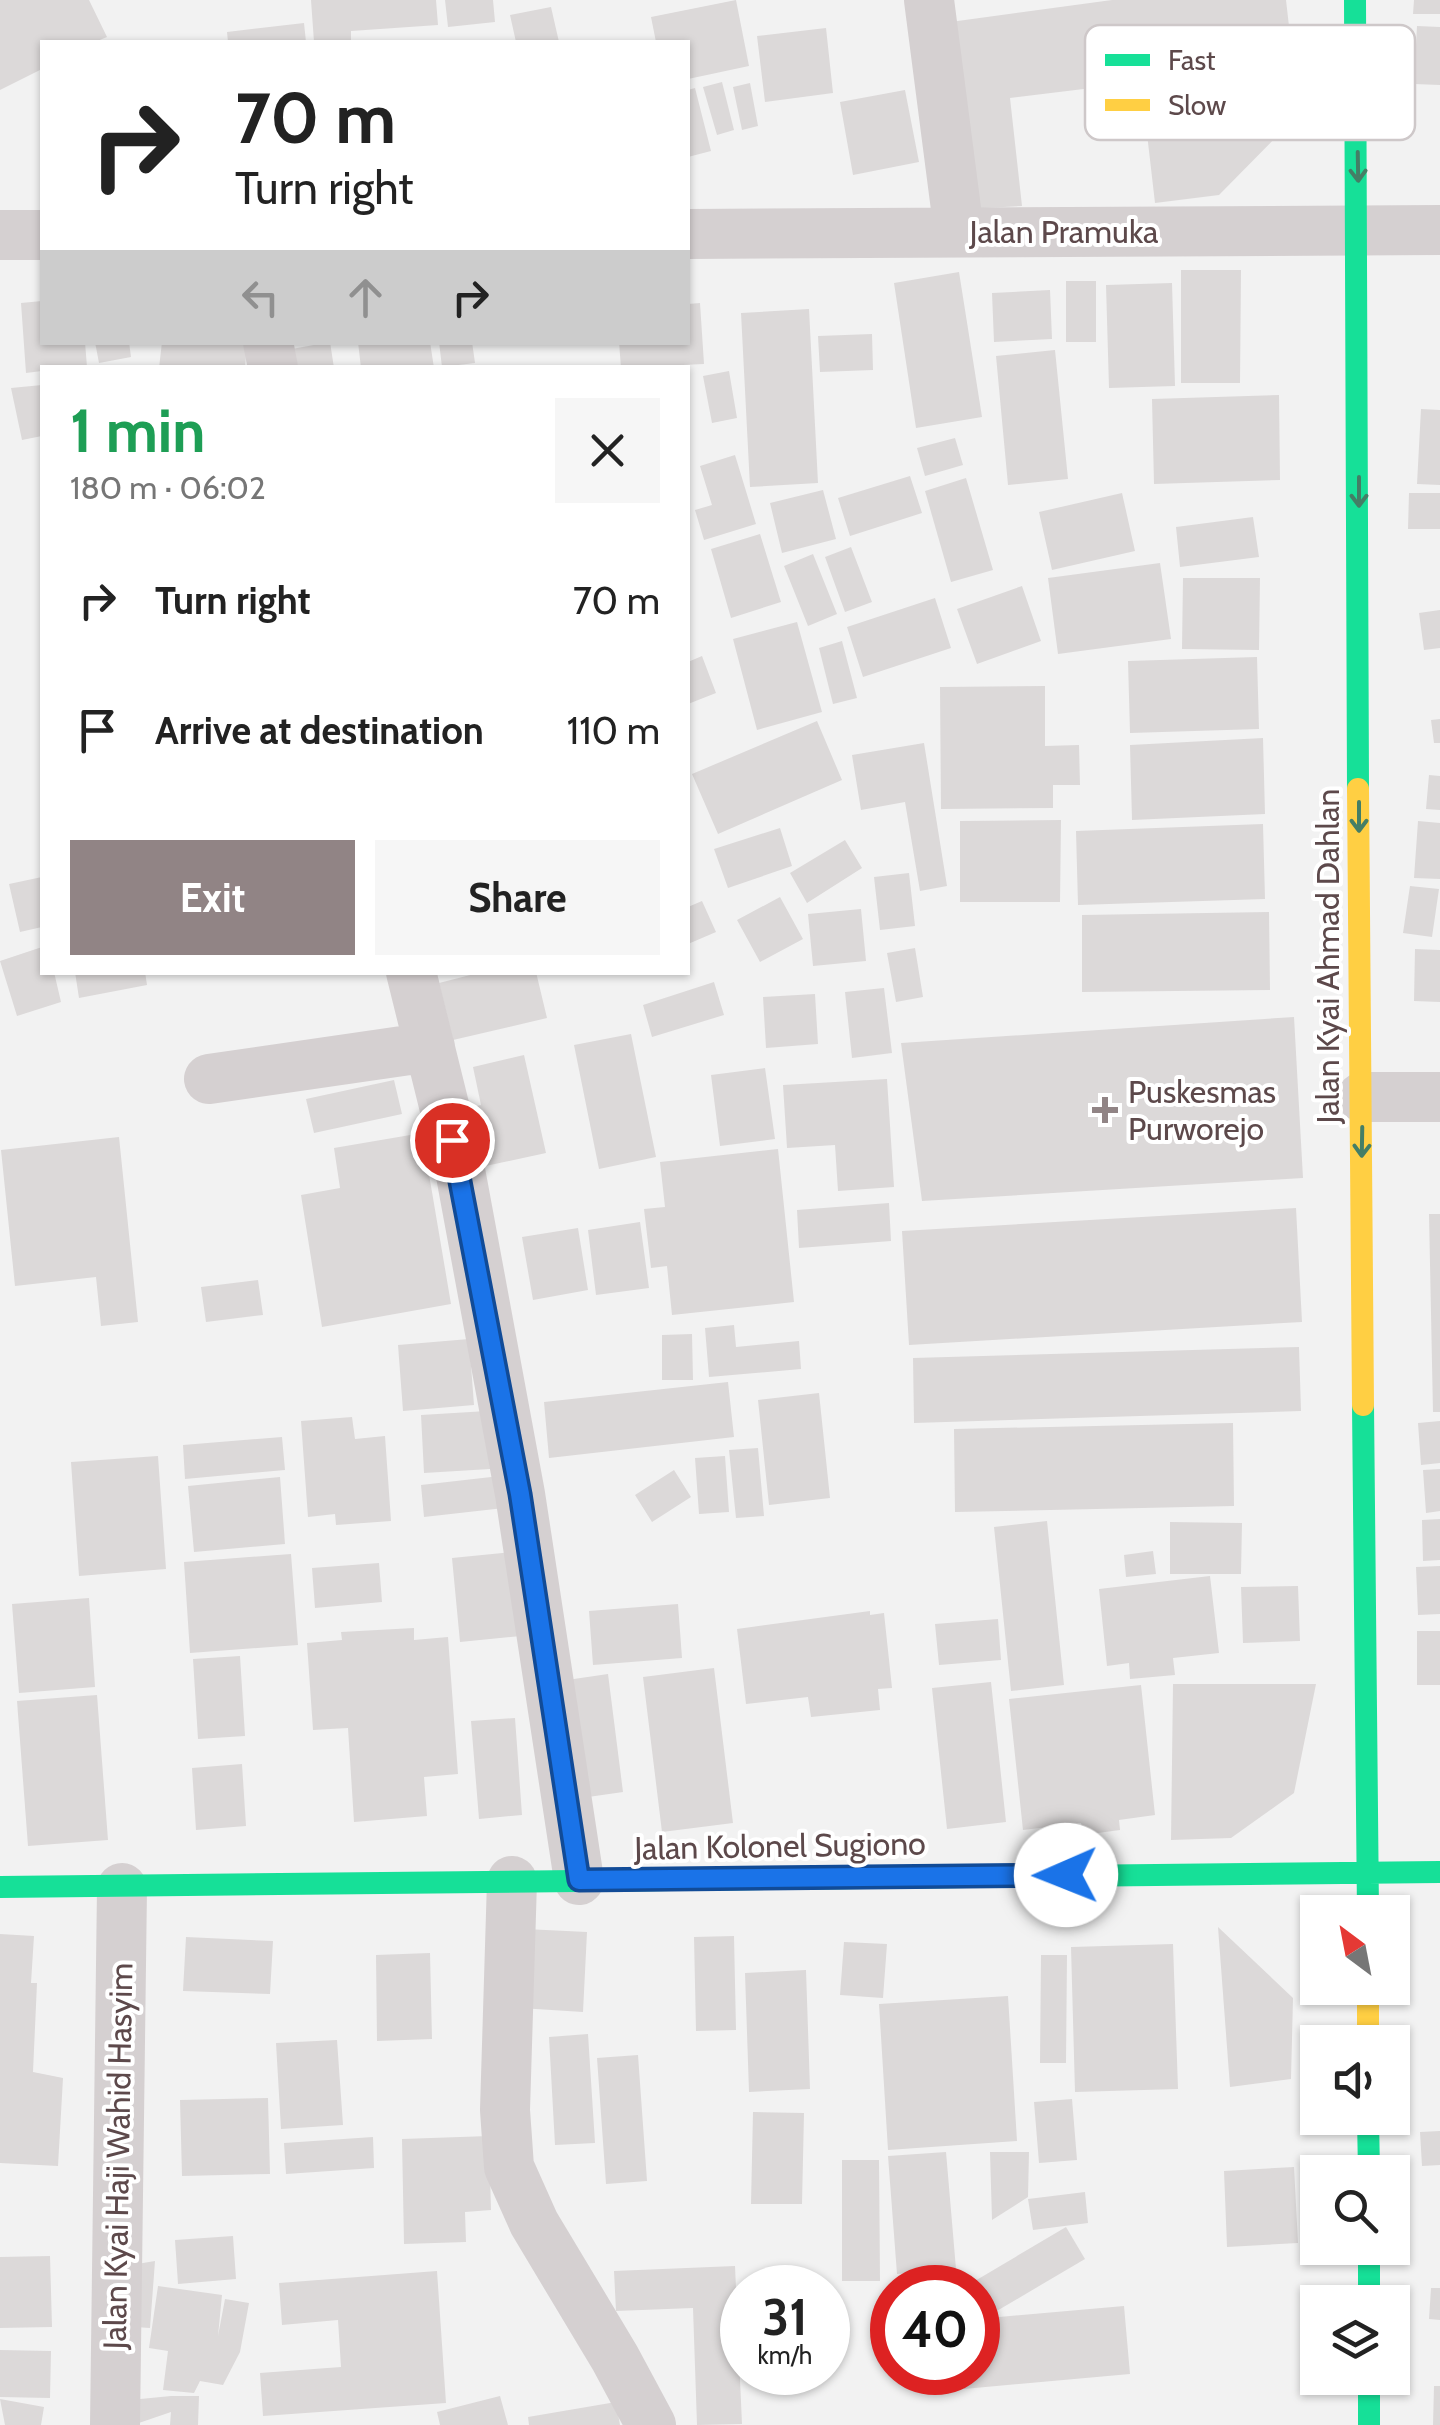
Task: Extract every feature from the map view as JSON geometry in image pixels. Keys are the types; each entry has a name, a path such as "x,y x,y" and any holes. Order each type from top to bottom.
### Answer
{"street":[{"path":"929,0 959,232"},
{"name":"Jalan Kyai Ahmad Dahlan","path":"1355,0 1355,25"},
{"name":"Jalan Kyai Ahmad Dahlan","path":"1357,140 1359,997 1368,1895"},
{"name":"Jalan Pramuka","path":"690,234 1440,230"},
{"path":"0,234 40,235"},
{"path":"412,975 460,1170 520,1494 579,1880"},
{"path":"209,1079 430,1047"},
{"path":"1362,1097 1440,1097"},
{"name":"Jalan Kolonel Sugiono","path":"0,1887 1440,1872"},
{"path":"512,1882 504,2122 510,2167 534,2223 616,2358 651,2425"},
{"name":"Jalan Kyai Haji Wahid Hasyim","path":"115,2425 122,1888"},
{"path":"1369,2395 1369,2425"}],"building":[{"path":"0,0 89,0 107,37 40,40 40,70 0,90"},
{"path":"311,0 436,0 438,25 351,31 351,40 314,40"},
{"path":"445,0 493,0 495,22 448,27"},
{"path":"736,0 749,66 690,79 690,40 656,40 651,17"},
{"path":"1112,0 1286,0 1289,25 1085,25 1085,89 1010,98 1022,206 966,209 943,23"},
{"path":"1414,0 1440,0 1440,14 1413,14"},
{"path":"551,7 559,40 516,40 510,15"},
{"path":"304,23 306,40 228,40 227,32"},
{"path":"1417,26 1440,27 1440,85 1415,84"},
{"path":"826,28 833,93 765,102 757,36"},
{"path":"722,82 734,130 717,135 703,87"},
{"path":"750,83 758,126 742,130 733,87"},
{"path":"695,88 711,151 690,156 690,89"},
{"path":"905,90 919,162 853,175 840,102"},
{"path":"1148,140 1273,140 1219,195 1155,203"},
{"path":"1181,270 1241,270 1240,383 1181,383"},
{"path":"959,272 982,417 916,428 894,283"},
{"path":"1066,281 1096,281 1096,342 1066,342"},
{"path":"1172,283 1175,386 1109,388 1106,285"},
{"path":"1050,290 1052,339 994,342 992,293"},
{"path":"40,301 40,345 85,345 87,365 40,365 40,371 26,373 21,303"},
{"path":"700,303 704,364 621,365 619,345 690,345 690,304"},
{"path":"809,309 818,483 750,487 741,313"},
{"path":"872,334 873,370 820,372 818,336"},
{"path":"96,345 129,345 131,357 99,363"},
{"path":"162,345 247,345 245,365 159,365"},
{"path":"330,345 334,365 283,365 281,351"},
{"path":"358,345 430,345 434,365 361,365"},
{"path":"439,345 472,345 475,363 442,365"},
{"path":"1055,350 1068,479 1008,485 996,356"},
{"path":"729,371 737,418 712,423 703,376"},
{"path":"40,385 40,436 22,440 11,388"},
{"path":"1279,395 1280,480 1154,484 1152,399"},
{"path":"1421,409 1440,410 1440,485 1417,484"},
{"path":"955,438 963,465 925,476 917,448"},
{"path":"735,455 756,524 704,540 695,510 712,505 700,466"},
{"path":"910,476 922,513 850,536 838,498"},
{"path":"966,478 993,570 951,582 925,491"},
{"path":"823,490 836,539 782,553 770,503"},
{"path":"1122,493 1135,551 1052,570 1039,512"},
{"path":"1409,493 1440,493 1440,529 1408,529"},
{"path":"1253,517 1259,557 1180,567 1176,527"},
{"path":"760,534 781,602 731,618 711,549"},
{"path":"851,547 872,602 845,612 825,557"},
{"path":"813,554 837,614 808,626 784,566"},
{"path":"1160,563 1171,639 1058,654 1048,578"},
{"path":"1183,578 1260,578 1259,650 1182,649"},
{"path":"1022,586 1041,641 977,664 957,609"},
{"path":"935,598 951,648 863,677 847,627"},
{"path":"1440,610 1440,648 1424,650 1419,613"},
{"path":"797,622 822,712 757,730 733,639"},
{"path":"842,641 857,698 833,704 819,648"},
{"path":"702,656 716,693 690,703 690,661"},
{"path":"1257,657 1259,729 1130,733 1128,661"},
{"path":"1045,686 1045,746 1079,745 1080,785 1053,785 1053,808 941,809 940,687"},
{"path":"1440,719 1440,743 1434,743 1431,720"},
{"path":"817,721 842,780 718,834 692,774"},
{"path":"1263,738 1265,814 1132,820 1130,745"},
{"path":"924,743 947,886 920,891 905,802 861,810 852,755"},
{"path":"1429,775 1440,776 1440,810 1426,809"},
{"path":"1061,820 1060,902 960,902 960,821"},
{"path":"1418,821 1440,823 1440,879 1414,878"},
{"path":"1263,824 1265,899 1078,905 1076,831"},
{"path":"780,828 792,866 728,888 714,849"},
{"path":"845,840 862,868 807,903 790,873"},
{"path":"909,873 915,926 880,930 874,877"},
{"path":"40,877 40,927 20,932 9,884"},
{"path":"1410,886 1439,889 1432,937 1403,933"},
{"path":"780,897 803,939 760,962 737,920"},
{"path":"702,901 716,932 690,943 690,906"},
{"path":"861,909 866,961 813,966 808,914"},
{"path":"1269,912 1270,990 1082,992 1082,915"},
{"path":"40,948 40,975 55,975 61,1002 17,1016 0,961"},
{"path":"915,948 923,997 896,1002 887,953"},
{"path":"1415,949 1440,950 1440,1002 1414,1001"},
{"path":"75,975 145,975 147,985 79,998"},
{"path":"470,975 537,975 547,1018 453,1040 439,983"},
{"path":"714,982 724,1015 652,1037 643,1005"},
{"path":"884,988 892,1053 852,1058 845,992"},
{"path":"815,994 818,1044 766,1048 763,997"},
{"name":"Puskesmas Purworejo","path":"1294,1017 1303,1178 922,1201 901,1043"},
{"path":"631,1034 656,1157 599,1169 574,1045"},
{"path":"524,1055 546,1153 467,1170 454,1111 481,1105 473,1067"},
{"path":"765,1068 775,1139 720,1146 711,1075"},
{"path":"887,1079 894,1187 838,1191 835,1145 787,1148 783,1085"},
{"path":"394,1080 402,1114 314,1133 306,1099"},
{"path":"422,1133 451,1304 322,1327 301,1195 340,1188 334,1148"},
{"path":"119,1137 138,1322 101,1326 96,1277 15,1286 1,1150"},
{"path":"778,1149 794,1302 672,1315 667,1266 651,1268 644,1209 665,1207 660,1162"},
{"path":"889,1203 891,1241 799,1248 797,1210"},
{"path":"1296,1208 1302,1322 909,1345 902,1231"},
{"path":"1429,1214 1440,1214 1440,1412 1433,1412"},
{"path":"640,1222 649,1288 596,1295 588,1230"},
{"path":"578,1228 588,1290 533,1300 522,1237"},
{"path":"258,1280 263,1315 206,1322 201,1287"},
{"path":"734,1325 736,1347 799,1341 801,1369 709,1377 705,1328"},
{"path":"692,1334 693,1380 662,1380 662,1335"},
{"path":"469,1339 474,1405 403,1411 398,1345"},
{"path":"1299,1347 1301,1411 914,1423 913,1358"},
{"path":"728,1382 734,1437 549,1458 544,1402"},
{"path":"819,1393 830,1498 769,1505 758,1400"},
{"path":"487,1411 490,1469 424,1473 421,1415"},
{"path":"352,1417 355,1439 385,1436 391,1521 336,1525 335,1514 308,1517 301,1421"},
{"path":"1440,1421 1440,1463 1421,1465 1418,1423"},
{"path":"1233,1423 1234,1506 955,1512 954,1429"},
{"path":"282,1437 285,1470 185,1479 183,1445"},
{"path":"758,1448 764,1516 736,1518 729,1450"},
{"path":"158,1456 166,1569 79,1576 71,1462"},
{"path":"725,1456 729,1512 699,1514 695,1458"},
{"path":"1440,1469 1440,1511 1426,1513 1423,1470"},
{"path":"674,1470 691,1497 652,1522 635,1495"},
{"path":"500,1476 504,1508 424,1517 421,1485"},
{"path":"280,1477 285,1544 194,1552 188,1486"},
{"path":"1440,1519 1440,1560 1423,1561 1422,1520"},
{"path":"1047,1521 1064,1685 1011,1691 994,1527"},
{"path":"1170,1522 1242,1523 1241,1574 1170,1574"},
{"path":"1153,1551 1156,1574 1126,1577 1124,1555"},
{"path":"513,1552 521,1636 460,1642 452,1558"},
{"path":"291,1554 298,1645 190,1653 184,1562"},
{"path":"379,1563 382,1602 315,1608 312,1568"},
{"path":"1440,1566 1440,1614 1418,1615 1416,1567"},
{"path":"1210,1576 1219,1653 1173,1658 1175,1675 1130,1679 1129,1663 1107,1666 1099,1589"},
{"path":"1298,1586 1300,1641 1243,1643 1241,1587"},
{"path":"89,1598 95,1687 19,1693 12,1604"},
{"path":"678,1604 682,1658 593,1665 589,1611"},
{"path":"870,1611 870,1615 884,1613 892,1688 878,1689 880,1710 811,1717 808,1697 746,1704 737,1629"},
{"path":"998,1619 1001,1660 939,1665 935,1624"},
{"path":"414,1628 414,1640 448,1637 458,1774 424,1777 427,1816 354,1822 348,1728 313,1730 307,1643 342,1640 341,1632"},
{"path":"1417,1631 1440,1631 1440,1685 1417,1685"},
{"path":"240,1656 245,1736 198,1739 193,1659"},
{"path":"714,1668 733,1823 662,1832 643,1677"},
{"path":"608,1674 623,1792 581,1798 567,1680"},
{"path":"991,1682 1006,1822 947,1829 932,1688"},
{"path":"1173,1684 1316,1684 1294,1793 1231,1838 1171,1840"},
{"path":"1141,1685 1155,1815 1119,1820 1120,1830 1083,1835 1081,1823 1023,1830 1009,1699"},
{"path":"97,1695 108,1840 28,1846 17,1701"},
{"path":"515,1718 522,1815 479,1819 471,1721"},
{"path":"242,1764 246,1826 196,1830 192,1768"},
{"path":"1218,1927 1293,1998 1291,2079 1230,2087"},
{"path":"525,1929 587,1932 583,2012 520,2008"},
{"path":"0,1934 34,1936 31,1983 37,1983 33,2072 63,2078 58,2166 0,2163"},
{"path":"734,1936 736,2030 696,2031 694,1937"},
{"path":"186,1937 273,1941 270,1994 183,1991"},
{"path":"844,1942 887,1944 883,1998 840,1995"},
{"path":"1173,1944 1178,2089 1075,2092 1071,1947"},
{"path":"430,1953 432,2039 377,2041 376,1955"},
{"path":"1041,1955 1067,1955 1066,2063 1040,2063"},
{"path":"806,1970 810,2089 749,2092 745,1973"},
{"path":"1008,1996 1017,2141 888,2150 879,2004"},
{"path":"588,2034 595,2143 555,2145 549,2037"},
{"path":"337,2040 343,2125 281,2129 276,2043"},
{"path":"638,2055 647,2181 606,2184 597,2058"},
{"path":"268,2098 270,2174 182,2176 180,2100"},
{"path":"1072,2099 1077,2160 1039,2163 1034,2102"},
{"path":"753,2112 804,2113 802,2204 751,2204"},
{"path":"1440,2131 1440,2165 1422,2166 1420,2132"},
{"path":"489,2136 491,2210 465,2212 466,2242 404,2244 402,2139"},
{"path":"373,2137 374,2168 286,2174 284,2143"},
{"path":"946,2152 956,2265 896,2265 888,2156"},
{"path":"990,2152 1029,2152 1028,2197 992,2220"},
{"path":"842,2160 879,2160 880,2265 870,2265 870,2281 850,2281 850,2265 842,2265"},
{"path":"1294,2167 1298,2243 1227,2247 1224,2171"},
{"path":"1085,2192 1088,2223 1033,2230 1028,2199"},
{"path":"1066,2227 1085,2259 1000,2309 1000,2266"},
{"path":"233,2236 236,2279 178,2284 175,2240"},
{"path":"50,2256 52,2327 0,2328 0,2257"},
{"path":"155,2261 150,2328 120,2326 125,2266"},
{"path":"720,2267 720,2395 741,2395 742,2424 697,2425 693,2308 616,2311 614,2271"},
{"path":"437,2271 446,2403 263,2416 260,2373 341,2367 338,2320 282,2325 279,2283"},
{"path":"158,2286 222,2295 218,2336 225,2299 249,2303 240,2352 223,2385 200,2381 194,2393 163,2390 168,2351 149,2348"},
{"path":"1431,2288 1440,2288 1440,2320 1429,2319"},
{"path":"1124,2306 1130,2374 1000,2386 1000,2317"},
{"path":"0,2350 51,2351 50,2398 0,2397"},
{"path":"1434,2386 1440,2386 1440,2425 1433,2425"},
{"path":"199,2396 198,2425 170,2425 171,2412 133,2425 120,2401"},
{"path":"500,2396 508,2425 440,2425 437,2412"},
{"path":"0,2399 44,2407 41,2425 5,2425"},
{"path":"616,2402 620,2425 529,2425 528,2417"}],"traffic: fast":[{"path":"1355,0 1355,25"},
{"path":"1356,140 1358,789"},
{"path":"1363,1405 1368,1895"},
{"path":"0,1887 1440,1872"},
{"path":"1368,2135 1369,2155"},
{"path":"1369,2265 1369,2285"},
{"path":"1369,2395 1369,2425"}],"traffic: slow":[{"path":"1358,789 1363,1405"},
{"path":"1368,2005 1368,2025"}],"place":[{"name":"Puskesmas Purworejo","path":"1105,1110"}],"route":[{"path":"452,1140 520,1494 579,1880 1066,1875"}]}
